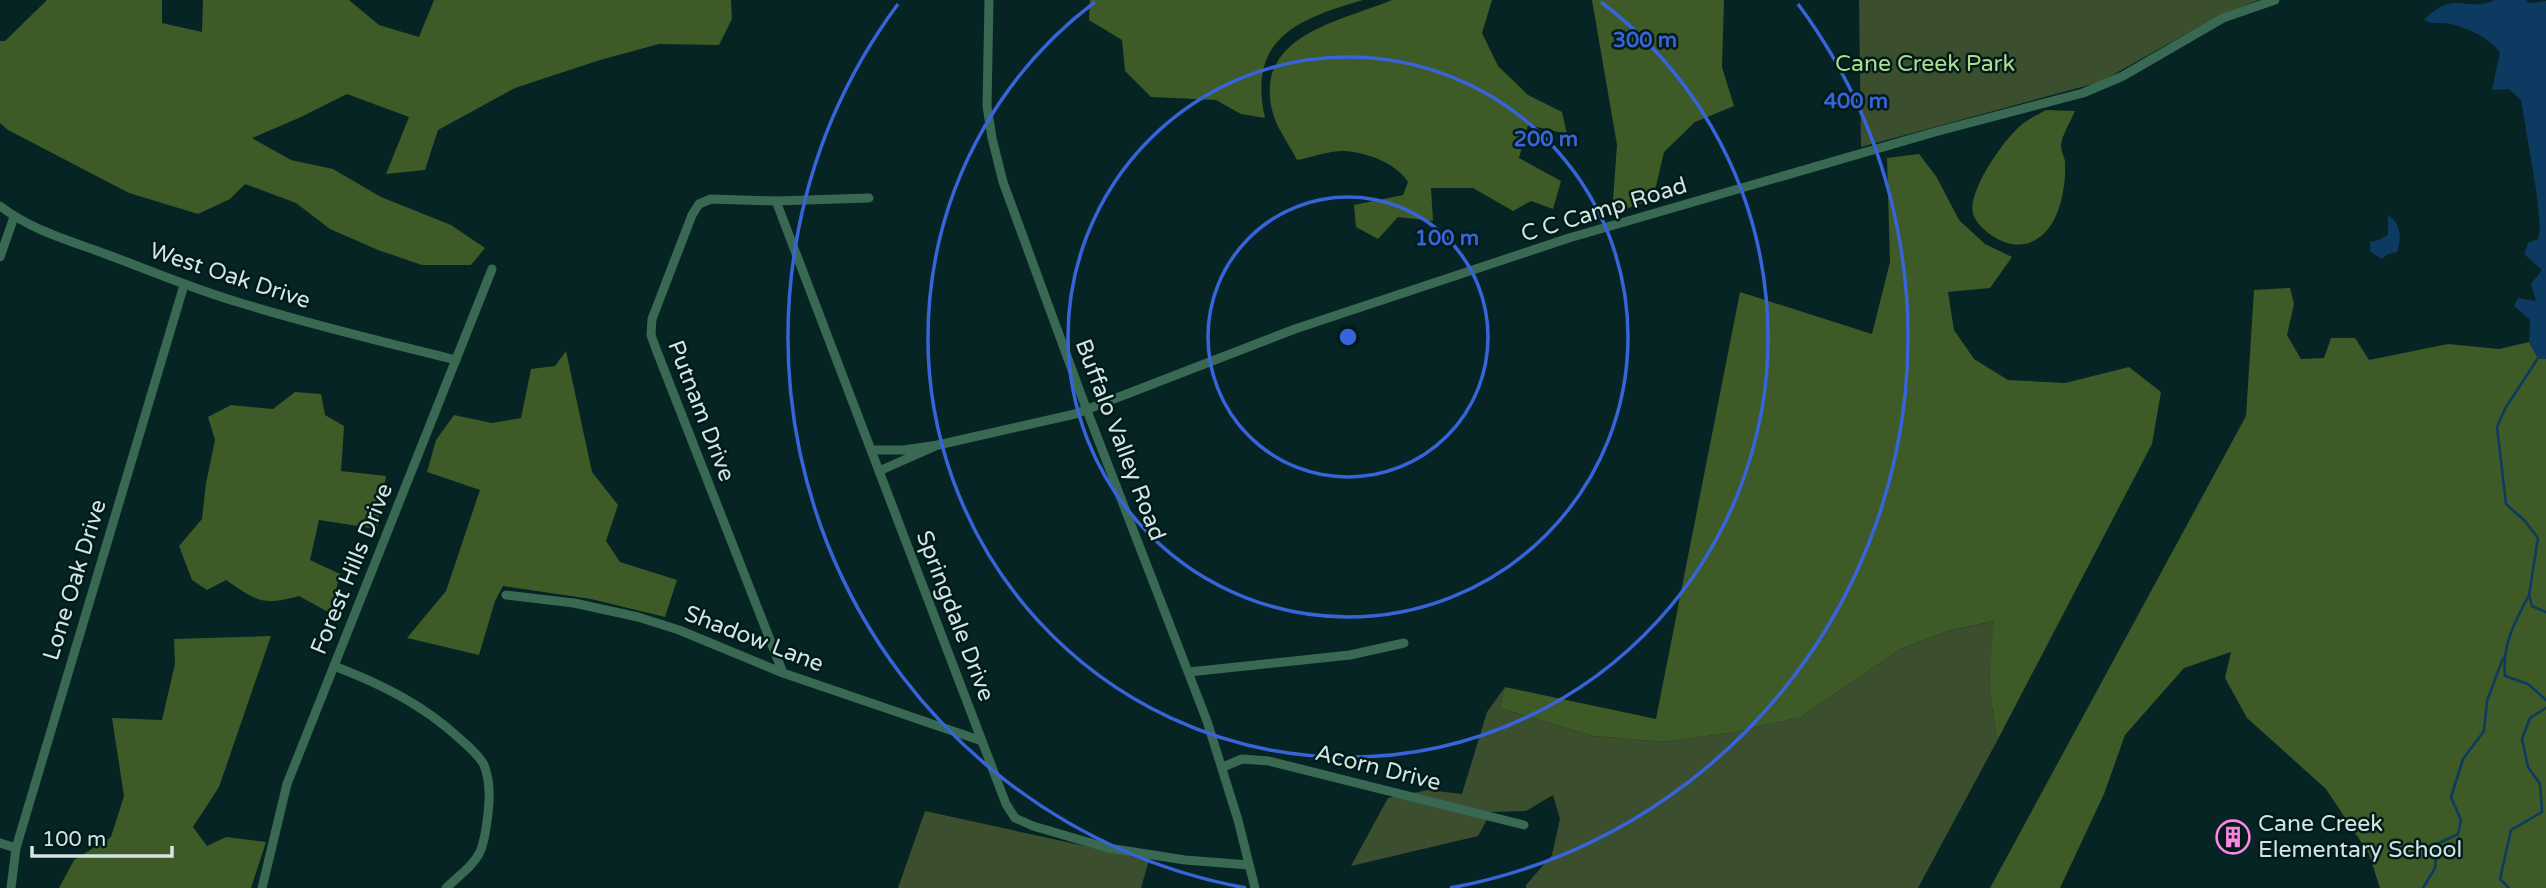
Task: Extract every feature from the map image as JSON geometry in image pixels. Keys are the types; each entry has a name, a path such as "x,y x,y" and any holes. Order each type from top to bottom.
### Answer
{"street":[{"name":"Buffalo Valley Road","path":"989,0 987,106 1003,182 1223,767 1255,888"},
{"name":"C C Camp Road","path":"938,445 1056,420 1295,329 1569,238 1935,132 2083,93 2123,76 2223,18 2275,0"},
{"name":"Putnam Drive","path":"783,673 651,335 652,318 692,215 699,204 711,199 776,201 869,198"},
{"name":"Springdale Drive","path":"776,201 1006,804 1015,818 1033,826 1137,854 1249,865"},
{"name":"West Oak Drive","path":"0,206 14,217 51,235 184,285 278,314 456,360"},
{"path":"0,257 14,217"},
{"name":"Forest Hills Drive","path":"262,888 287,784 492,269"},
{"name":"Lone Oak Drive","path":"11,888 16,848 184,285"},
{"path":"871,450 904,450 938,445"},
{"path":"880,471 938,445"},
{"name":"Shadow Lane","path":"506,595 574,603 638,617 679,630 783,673 982,741"},
{"path":"1189,672 1350,655 1404,643"},
{"path":"334,666 422,707 465,743 483,763 489,782 485,839 480,855 471,867 446,888"},
{"name":"Acorn Drive","path":"1223,767 1242,759 1269,761 1524,825"},
{"path":"0,843 16,848"}],"green space":[{"path":"47,0 162,0 162,23 202,32 203,0 349,0 379,25 419,37 434,0 731,0 732,19 719,45 659,44 515,88 438,130 425,170 386,174 409,117 347,94 252,138 291,160 333,169 381,197 451,225 485,248 471,265 422,265 330,229 296,203 245,184 230,199 198,214 129,193 8,130 0,123 0,41 5,41"},
{"path":"1090,0 1363,0 1318,15 1283,36 1271,51 1264,68 1261,91 1265,118 1241,114 1216,100 1151,97 1125,71 1122,40 1089,20"},
{"path":"1392,0 1492,0 1482,33 1498,66 1528,95 1562,112 1567,134 1528,125 1519,158 1561,181 1553,209 1531,201 1513,211 1473,188 1431,188 1433,221 1398,217 1378,239 1356,227 1354,205 1403,195 1408,182 1403,175 1381,160 1354,152 1334,152 1297,160 1274,117 1270,90 1274,68 1286,50 1304,36 1325,25"},
{"path":"1592,0 1724,0 1722,67 1734,106 1695,122 1664,152 1653,199 1612,214 1617,145"},
{"name":"Cane Creek Park","path":"1859,0 2259,0 2220,15 2100,82 1861,147"},
{"path":"2046,110 2075,111 2061,142 2065,168 2060,205 2050,227 2036,239 2020,244 2003,242 1988,233 1974,217 1975,193 1996,155 2012,134 2025,122"},
{"path":"1919,154 1936,176 1959,220 1985,244 2012,257 1990,288 1948,292 1954,330 1974,359 2008,380 2065,383 2129,367 2161,392 2152,444 1997,741 1989,685 1994,621 1948,631 1900,649 1801,717 1736,732 1663,742 1593,736 1500,708 1505,687 1656,719 1740,292 1872,334 1890,262 1887,158"},
{"path":"2290,288 2294,304 2287,335 2301,359 2324,358 2331,338 2355,338 2369,360 2448,344 2499,349 2529,342 2538,358 2546,359 2546,888 2380,888 2369,854 2326,789 2247,718 2225,678 2231,652 2184,668 2125,735 2104,794 2060,888 1990,888 2246,416 2254,290"},
{"path":"566,351 592,472 618,505 606,541 620,562 677,580 665,617 591,599 503,586 495,601 479,655 407,638 446,591 480,490 427,472 436,440 454,415 492,423 521,418 531,369 555,366"},
{"path":"295,392 321,394 325,415 344,426 341,471 386,476 377,529 319,520 310,560 340,574 330,613 299,596 276,601 260,600 226,580 207,590 192,580 179,546 202,519 215,440 208,417 231,405 273,409"},
{"path":"1995,621 1989,685 1997,741 1918,888 1526,888 1552,855 1560,819 1553,795 1526,811 1491,812 1478,836 1351,866 1388,798 1428,790 1462,794 1487,712 1505,687 1500,708 1593,736 1663,742 1736,732 1801,717 1900,649 1948,631"},
{"path":"271,636 219,787 193,827 207,846 226,837 266,842 251,888 59,888 74,860 111,837 124,796 112,718 162,720 175,664 174,639"},
{"path":"925,811 1149,860 1141,888 898,888"}],"water":[{"path":"2494,0 2526,0 2529,3 2546,1 2546,359 2538,358 2529,342 2530,320 2514,306 2518,298 2536,301 2531,284 2542,270 2524,254 2528,243 2538,239 2540,228 2521,100 2509,89 2492,90 2500,52 2490,42 2458,26 2424,20 2445,5 2479,4"},
{"path":"2388,215 2398,227 2400,242 2397,252 2382,259 2370,251 2370,242 2388,235"}],"waterway":[{"path":"2538,358 2506,407 2497,427 2506,504 2525,521 2538,538 2529,595 2532,606 2546,612"},
{"path":"2528,597 2507,645 2505,676 2528,684 2546,700"},
{"path":"2423,888 2435,868 2437,844 2458,834 2461,820 2451,797 2463,759 2484,731 2487,701 2503,658"},
{"path":"2509,888 2500,879 2511,830 2542,812 2540,784 2528,767 2522,739 2530,718 2546,708"}],"place":[{"name":"Cane Creek Elementary School","path":"2233,837"}]}
